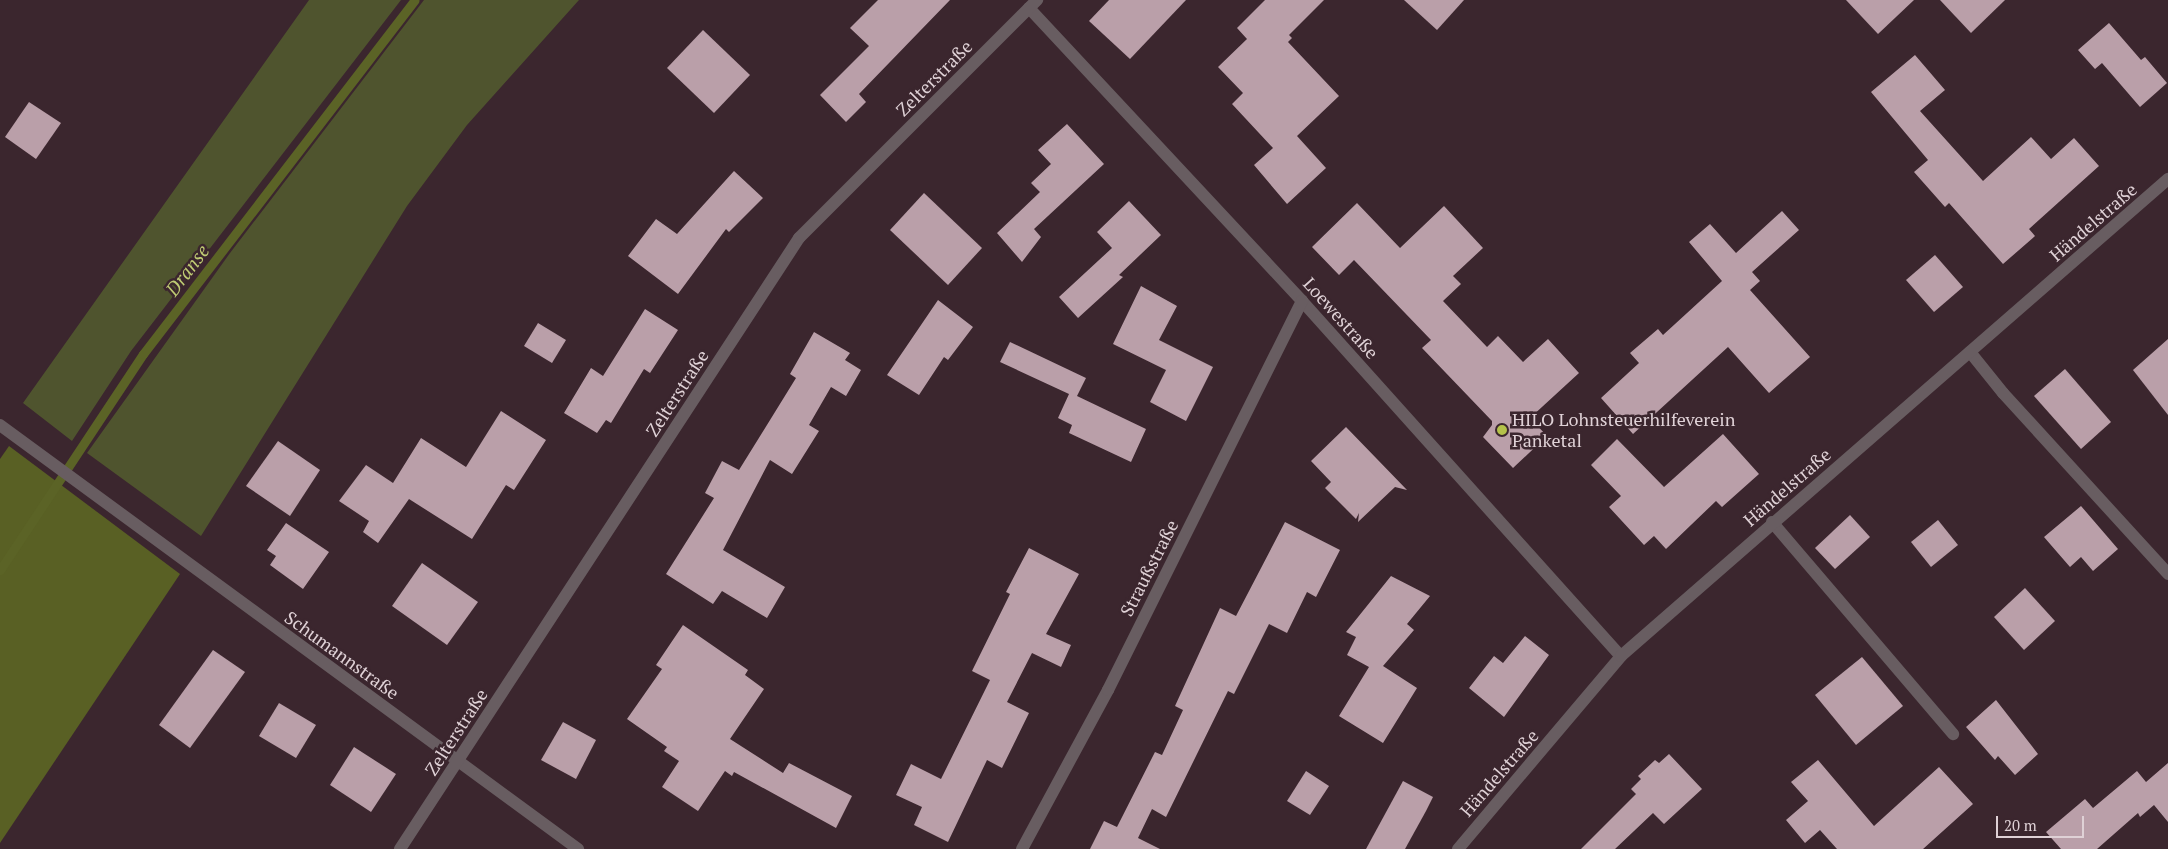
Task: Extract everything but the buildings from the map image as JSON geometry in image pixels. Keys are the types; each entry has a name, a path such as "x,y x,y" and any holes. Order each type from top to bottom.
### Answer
{"street":[{"name":"Loewestraße","path":"1033,4 1622,656"},
{"name":"Zelterstraße","path":"400,849 799,238 1033,4"},
{"name":"Händelstraße","path":"1463,847 1622,656 1772,522 2168,179"},
{"name":"Straußstraße","path":"1022,849 1108,690 1302,301"},
{"path":"1970,352 2003,393 2168,574"},
{"name":"Schumannstraße","path":"0,426 578,849"},
{"path":"1772,522 1953,734"}],"green space":[{"path":"309,0 401,0 131,351 72,441 23,403"},
{"path":"424,0 579,0 467,125 407,206 201,536 87,453 230,253"},
{"path":"9,446 180,574 0,843 0,459"}],"waterway":[{"name":"Dranse","path":"0,570 143,354 415,0"}],"place":[{"name":"HILO Lohnsteuerhilfeverein Panketal","path":"1502,430"}]}
